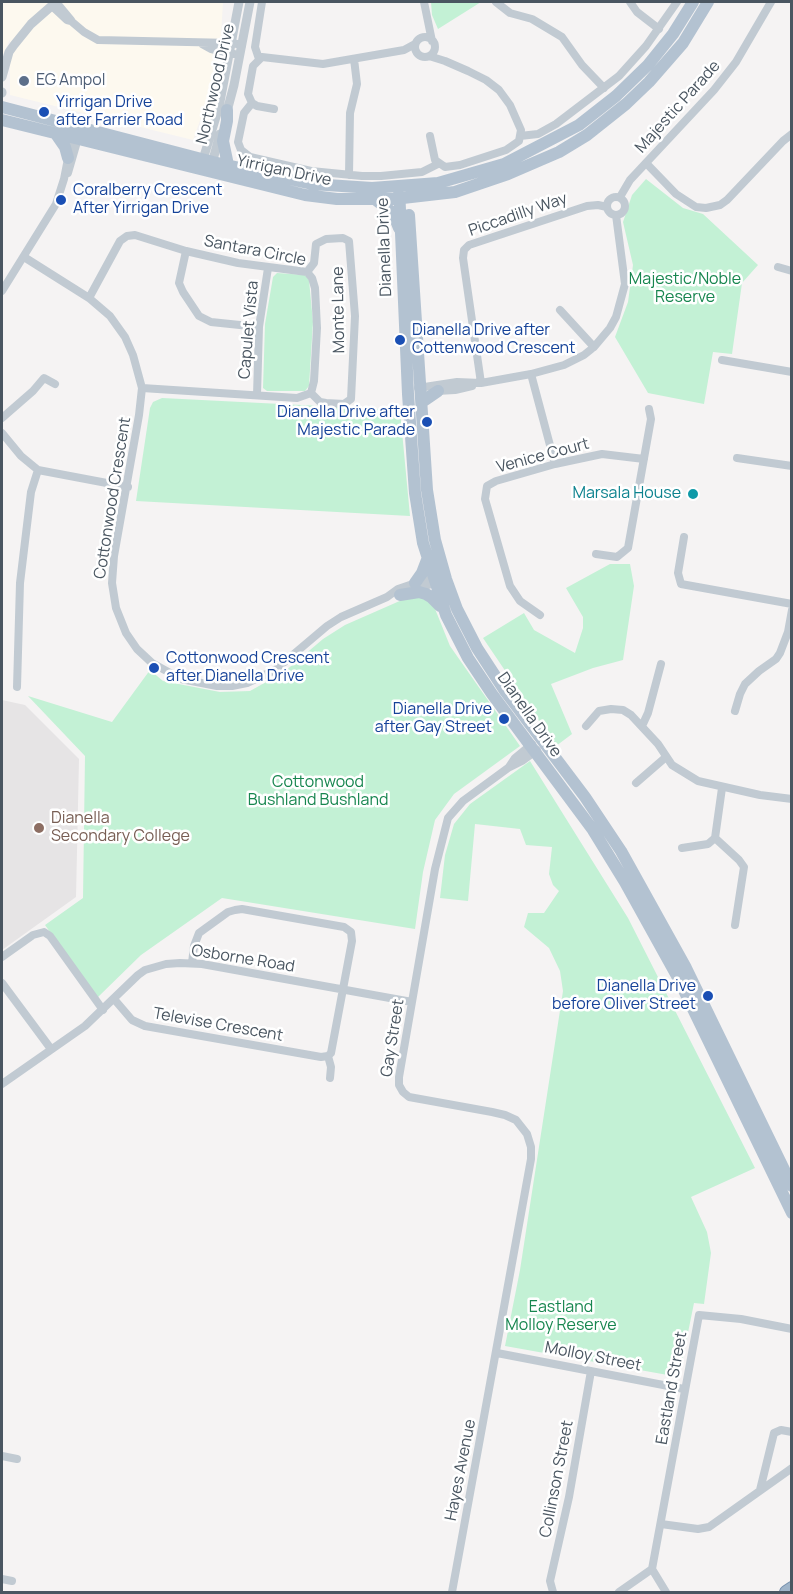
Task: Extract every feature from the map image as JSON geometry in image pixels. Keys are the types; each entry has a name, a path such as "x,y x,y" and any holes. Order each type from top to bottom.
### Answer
{"highway":[{"path":"786,1593 792,1588"}],"main road":[{"name":"Yirrigan Drive","path":"2,107 78,126 305,195 376,200 504,164 579,124 616,96 648,65 673,34 693,2"},
{"name":"Yirrigan Drive","path":"2,120 75,139 206,166 228,165 328,187 372,188 403,193 455,192 484,184 559,152 587,135 649,82 683,43 708,2"},
{"path":"227,110 223,141 228,165"},
{"path":"56,134 65,147 68,158"},
{"path":"406,231 413,215 423,203 472,191 484,184"},
{"name":"Dianella Drive","path":"403,193 422,394 427,490 446,615 468,658 593,830 625,882 676,974 786,1189 792,1213"},
{"path":"376,200 393,213 406,231"},
{"name":"Dianella Drive","path":"406,231 408,391 415,493 427,560 458,609 477,648 505,691 603,822 643,889 686,968 788,1176 786,1189"},
{"path":"422,394 438,390"},
{"path":"415,583 427,560"},
{"path":"400,595 419,592 426,594 436,601 446,615"},
{"path":"786,1189 792,1204"}],"street":[{"name":"Northwood Drive","path":"206,166 239,2"},
{"name":"Northwood Drive","path":"206,166 227,110 250,2"},
{"path":"259,59 255,47 262,2"},
{"path":"424,2 434,51 429,56"},
{"path":"496,2 510,13 532,20 562,37 582,65 604,88"},
{"path":"630,2 637,12 659,29"},
{"path":"520,136 538,134 556,124 604,88 646,46 677,2"},
{"name":"Majestic Parade","path":"620,197 625,186 714,90 736,62 771,2"},
{"path":"2,78 9,52 31,24 57,4 71,21 98,40 232,43 241,50"},
{"path":"274,109 257,106 252,103 248,94 253,66 259,59 267,56 313,65 396,51 415,44 422,38 428,22"},
{"path":"422,38 429,38 450,63"},
{"path":"202,44 230,54 241,50"},
{"path":"415,44 418,54"},
{"path":"252,103 244,113 238,142 245,154 311,171 381,176 422,172 438,164 445,167 460,165 514,146 521,130 511,108 499,90 486,80 450,63 429,56 423,57 418,54 396,51"},
{"path":"349,175 350,113 357,84 354,59"},
{"path":"64,179 71,169 78,126"},
{"path":"646,163 676,194 696,207 706,208 720,205 727,200 792,134"},
{"path":"430,136 438,164"},
{"path":"2,291 52,212 75,139"},
{"path":"620,197 625,202 625,209 621,214 616,215 609,212 607,207 611,199 620,197"},
{"name":"Piccadilly Way","path":"478,383 463,258 464,250 470,245 586,206 607,207"},
{"path":"438,390 458,390 478,383 531,374 564,365 584,355 594,346 610,328 616,317 625,284 616,215"},
{"name":"Santara Circle","path":"88,298 120,241 127,236 135,235 238,263 308,272 314,283 317,328 314,381 310,393"},
{"name":"Monte Lane","path":"308,272 314,263 316,244 326,239 343,238 349,241 355,316 351,399 344,404 326,403 316,400 310,393"},
{"path":"186,250 180,288 199,316 211,322 259,327"},
{"name":"Cottonwood Crescent","path":"24,257 88,298 110,316 125,337 133,355 142,388 128,487 114,556 112,583 116,608 126,633 137,649 152,663 181,679 217,686 232,686 254,680 274,670 327,626 387,597 398,589 439,578"},
{"path":"778,267 792,271"},
{"name":"Capulet Vista","path":"256,395 259,327 268,268"},
{"path":"560,310 594,346"},
{"path":"722,360 792,372"},
{"path":"531,374 555,464"},
{"path":"2,418 33,391 44,378 55,384"},
{"path":"408,391 422,394 457,382 478,383"},
{"path":"142,388 297,398 310,393"},
{"path":"596,554 617,556 628,548 651,419 649,409"},
{"path":"2,433 21,456 38,470 128,487"},
{"name":"Venice Court","path":"540,615 520,601 510,586 485,499 488,486 496,481 555,464 602,454 644,459"},
{"path":"737,458 792,466"},
{"path":"17,687 20,583 31,492 38,470"},
{"path":"684,537 678,573 681,584 792,604"},
{"name":"Cottonwood Crescent","path":"387,597 400,595 439,578"},
{"path":"735,711 745,684 776,659 780,653 788,632 792,610"},
{"path":"642,726 648,713 661,664"},
{"path":"586,726 599,711 611,708 623,710 642,726 672,765 698,781 722,788 792,799"},
{"name":"Gay Street","path":"496,1353 531,1160 531,1147 522,1125 505,1114 409,1097 399,1085 399,1077 435,869 448,818 463,801 543,741"},
{"path":"636,783 666,757"},
{"path":"682,848 708,844 715,837 722,788"},
{"path":"715,837 744,867 735,925"},
{"path":"192,963 194,946 199,933 228,912 242,909 344,927 351,932 352,941 344,990 333,1048 328,1056 332,1067 330,1077"},
{"path":"2,957 33,935 44,932 51,936 103,1010"},
{"name":"Osborne Road","path":"2,1084 85,1026 145,970 166,964 192,963 412,1002"},
{"path":"2,983 51,1050"},
{"name":"Televise Crescent","path":"114,999 132,1020 145,1026 321,1057 328,1056"},
{"name":"Eastland Street","path":"652,1569 699,1315 741,1319 792,1329"},
{"name":"Molloy Street","path":"496,1353 684,1389"},
{"name":"Hayes Avenue","path":"452,1593 496,1353"},
{"name":"Collinson Street","path":"553,1593 550,1581 591,1371"},
{"path":"760,1490 774,1433 781,1430 792,1432"},
{"path":"2,1456 17,1459"},
{"path":"661,1524 698,1529 709,1527 792,1468"},
{"path":"619,1593 652,1569 666,1593"},
{"path":"2,1579 12,1581"}],"shaded area":[{"path":"2,2 223,2 219,68 193,140 10,95 10,39 2,57"},
{"name":"Dianella Secondary College","path":"2,700 25,705 79,759 76,897 2,950"}],"green space":[{"path":"431,2 481,2 438,29 432,15"},
{"name":"Majestic/Noble Reserve","path":"646,179 683,208 703,214 758,265 742,283 732,354 713,352 704,404 648,393 615,337 628,302 633,265 623,222 632,195"},
{"path":"277,273 305,275 309,280 313,322 309,386 305,391 267,391 263,388 265,324 273,277"},
{"path":"162,398 400,410 410,516 136,501 150,408 153,402"},
{"path":"610,564 630,564 634,586 623,660 593,668 551,684 572,734 556,746 483,638 524,613 534,630 575,653 583,628 583,617 566,588"},
{"name":"Cottonwood Bushland Bushland","path":"427,589 450,646 520,746 454,794 435,820 423,872 415,929 222,898 141,955 97,998 45,925 83,898 85,756 28,696 112,722 150,670 163,681 220,692 250,691 284,672 323,639 345,625"},
{"name":"Eastland Molloy Reserve","path":"530,761 628,918 755,1168 691,1197 707,1232 711,1253 704,1304 694,1303 679,1377 505,1346 520,1270 563,991 560,971 549,948 524,927 528,913 544,913 559,891 553,885 549,874 552,847 526,845 520,829 475,824 468,901 440,898 445,855 454,824 470,804"}],"place":[{"name":"EG Ampol","path":"24,81"},
{"name":"Yirrigan Drive after Farrier Road","path":"44,112"},
{"name":"Coralberry Crescent After Yirrigan Drive","path":"61,200"},
{"name":"Dianella Drive after Cottenwood Crescent","path":"400,340"},
{"name":"Dianella Drive after Majestic Parade","path":"427,422"},
{"name":"Marsala House","path":"693,494"},
{"name":"Cottonwood Crescent after Dianella Drive","path":"154,668"},
{"name":"Dianella Drive after Gay Street","path":"504,719"},
{"name":"Dianella Secondary College","path":"39,828"},
{"name":"Dianella Drive before Oliver Street","path":"708,996"}]}
